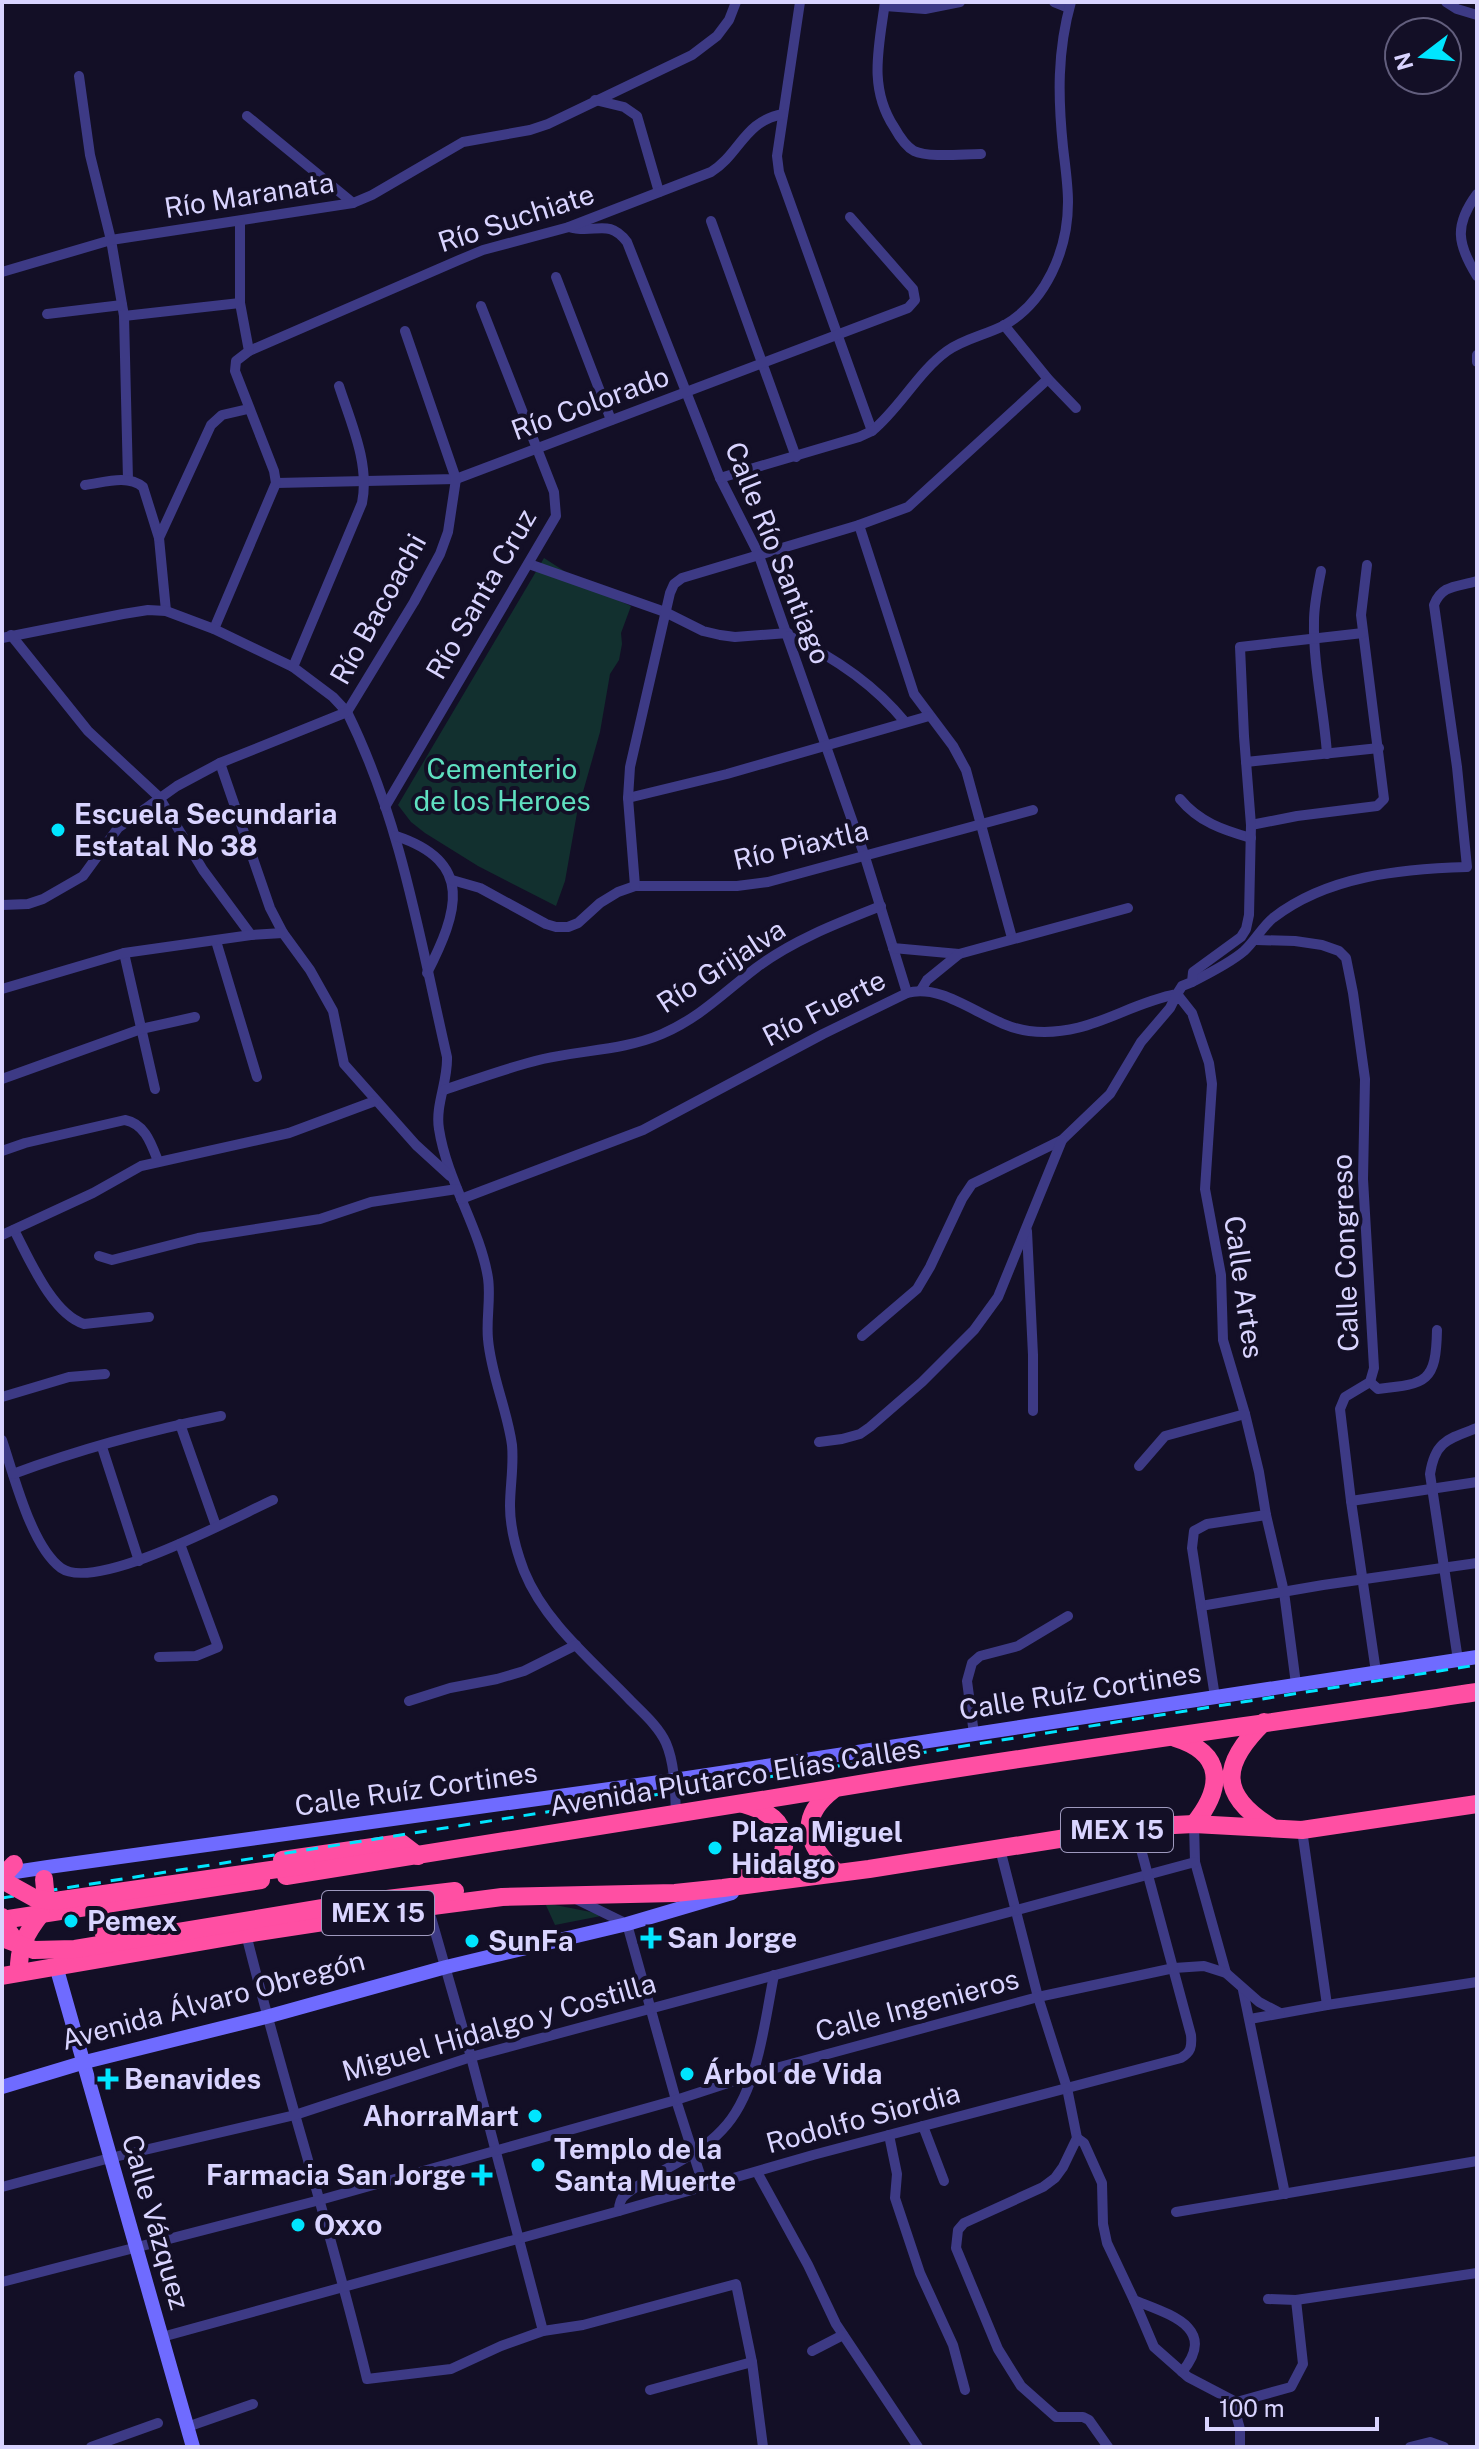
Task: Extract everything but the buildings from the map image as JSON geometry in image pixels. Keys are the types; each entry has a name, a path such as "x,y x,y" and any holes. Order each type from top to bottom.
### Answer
{"highway":[{"name":"Avenida Plutarco Elías Calles","path":"2,1918 43,1907 107,1904 1264,1722 1477,1692"},
{"path":"1194,1824 1210,1801 1222,1774 1264,1722"},
{"path":"1175,1738 1200,1748 1243,1806 1275,1830"},
{"path":"833,1790 818,1801 809,1826 815,1848 837,1873"},
{"path":"632,1894 661,1887 727,1881 766,1871 773,1866 782,1856 784,1846 777,1822 764,1812 741,1803"},
{"name":"Avenida Álvaro Obregón","path":"758,1885 1135,1827 1194,1824 1302,1830 1477,1804"},
{"path":"2,1907 364,1847 401,1843 418,1856"},
{"path":"43,1907 82,1898 306,1865 396,1853 418,1856"},
{"path":"11,1974 26,1933 43,1907 46,1873"},
{"path":"8,1874 43,1907"},
{"name":"MEX 15","path":"11,1974 246,1934 502,1897 675,1893 758,1885"},
{"path":"2,1918 11,1942 34,1950 75,1949 345,1904 455,1891 478,1891 502,1897"},
{"path":"107,1904 101,1917 102,1931 110,1946 120,1955"}],"street":[{"name":"Río Maranata","path":"2,272 111,240 353,203 463,142 548,124 692,55 717,36 729,20 736,2"},
{"path":"800,2 777,156 779,172 872,431"},
{"path":"960,2 925,9 885,4 876,85 881,102 900,137 915,151 981,154"},
{"path":"720,478 872,431 948,350 1004,325 1028,307 1043,290 1056,265 1064,236 1068,202 1058,89 1060,53 1070,5 1054,2"},
{"path":"1446,2 1477,15"},
{"path":"79,76 90,155 111,240 123,311 128,480"},
{"path":"595,100 624,107 637,116 659,192"},
{"name":"Río Suchiate","path":"249,351 483,250 569,227 716,169 759,122 783,114"},
{"path":"247,116 353,203"},
{"path":"1477,194 1463,216 1460,228 1463,250 1477,275"},
{"name":"Río Colorado","path":"276,483 456,479 908,308 915,300 913,289 850,217"},
{"path":"214,629 276,483 235,366 240,357 249,351 240,303 240,221"},
{"path":"711,221 796,457"},
{"name":"Calle Río Santiago","path":"569,227 579,230 605,227 620,233 627,242 720,478 758,553 789,635 865,857 907,993"},
{"path":"556,277 611,420"},
{"path":"47,314 240,303"},
{"name":"Río Santa Cruz","path":"385,807 556,516 554,492 538,447 481,306"},
{"path":"1004,325 1076,408"},
{"name":"Río Bacoachi","path":"2,905 28,904 76,881 96,861 118,828 159,797 220,763 347,712 414,602 440,554 448,532 456,479 405,331"},
{"path":"1477,355 1477,362"},
{"path":"635,886 628,798 630,767 674,584 682,578 859,525 908,507 1048,379"},
{"path":"293,667 362,503 365,482 363,467 339,386"},
{"path":"159,538 211,425 222,415 248,409"},
{"path":"85,485 128,480 143,487 159,538 166,611"},
{"path":"859,525 914,694 960,758 1012,938"},
{"path":"529,564 665,612 703,631 735,637 789,635 851,672 886,699 905,722"},
{"path":"1251,825 1377,806 1384,799 1363,633 1362,599 1367,565"},
{"path":"1321,571 1315,604 1314,639 1327,754"},
{"path":"1192,982 1237,956 1256,940 1270,920 1297,902 1350,881 1383,873 1467,867 1457,767 1434,605 1441,592 1477,581"},
{"path":"6,636 148,610 166,611 214,629 293,667 333,697 347,712 396,836 411,890 447,1057 448,1074 438,1113 439,1127 452,1178 485,1263 489,1283 488,1339 512,1444 510,1508 513,1538 540,1603 665,1740 674,1780 676,1814"},
{"path":"1314,639 1363,633"},
{"path":"6,636 88,731 159,797 203,870 251,935"},
{"name":"Río Fuerte","path":"99,1256 112,1260 198,1238 320,1219 371,1202 459,1194 643,1130 907,993 921,990 942,995 1008,1027 1047,1032 1083,1027 1177,994 1182,986 1192,982 1193,972 1233,945 1246,929 1249,915 1251,825 1240,647 1314,639"},
{"path":"628,798 727,774 929,716"},
{"path":"1246,762 1379,748"},
{"path":"220,763 260,885 283,933 310,970 333,1011 344,1064 416,1145 452,1178"},
{"path":"1180,799 1204,821 1251,838"},
{"name":"Río Piaxtla","path":"452,880 480,888 546,924 568,927 578,923 600,903 635,886 737,886 768,882 1033,810"},
{"path":"396,836 433,853 445,865 452,880 453,897 444,933 427,973"},
{"name":"Río Grijalva","path":"444,1090 543,1059 598,1051 661,1035 712,1006 776,954 834,924 881,906"},
{"path":"893,948 959,954 1128,908"},
{"path":"2,989 124,953 283,933"},
{"name":"Calle Congreso","path":"1256,940 1322,945 1339,951 1346,958 1353,993 1365,1079 1363,1179 1374,1368 1370,1382 1345,1397 1340,1409 1376,1672"},
{"path":"216,941 257,1077"},
{"path":"124,953 155,1089"},
{"path":"921,990 927,980 959,954"},
{"path":"862,1336 917,1289 972,1184 1062,1140 1110,1094 1141,1042 1170,1008 1177,994"},
{"name":"Calle Artes","path":"1177,994 1192,1013 1209,1063 1212,1084 1205,1189 1220,1263 1223,1340 1259,1472 1284,1592 1296,1684"},
{"path":"2,1079 141,1029 195,1017"},
{"path":"2,1235 93,1193 132,1170 158,1161 289,1133 375,1101"},
{"path":"2,1151 119,1120 135,1123 147,1136 158,1161"},
{"path":"819,1442 860,1434 922,1382 963,1342 998,1297 1062,1140"},
{"path":"1027,1225 1033,1411"},
{"path":"14,1230 47,1289 69,1317 84,1324 149,1317"},
{"path":"1370,1382 1378,1389 1410,1386 1425,1380 1437,1353 1437,1330"},
{"path":"2,1397 69,1377 105,1374"},
{"path":"1139,1466 1165,1436 1245,1414"},
{"path":"13,1474 180,1424 221,1416"},
{"path":"180,1424 216,1526"},
{"path":"1458,1660 1431,1488 1433,1459 1438,1447 1449,1439 1477,1428"},
{"path":"2,1440 33,1528 49,1556 70,1573 120,1567 139,1561 273,1500"},
{"path":"102,1447 139,1561"},
{"path":"1351,1501 1477,1482"},
{"path":"1215,1697 1192,1548 1194,1531 1207,1524 1266,1515"},
{"path":"159,1657 196,1656 218,1647 180,1544"},
{"path":"1201,1606 1477,1563"},
{"path":"974,1734 967,1681 972,1663 980,1656 1018,1646 1068,1616"},
{"path":"409,1701 524,1671 576,1645"},
{"name":"Calle Ruíz Cortines","path":"8,1874 46,1873 1477,1657"},
{"path":"1194,1824 1195,1862 1226,1973 1259,2002 1280,2013"},
{"path":"1135,1827 1174,1968"},
{"path":"1302,1830 1327,2005"},
{"path":"1000,1849 1038,1997 1067,2088 1077,2138 1055,2178 1043,2187 964,2223 955,2238 956,2248 998,2349 1021,2386 1056,2417 1083,2417 1089,2420 1108,2447"},
{"name":"Miguel Hidalgo y Costilla","path":"2,2187 295,2115 471,2057 1195,1862"},
{"name":"Avenida Álvaro Obregón","path":"2,2087 85,2062 266,2017 446,1967 627,1924 758,1885"},
{"path":"571,1897 627,1924 676,2100 704,2187"},
{"path":"428,1907 543,2331"},
{"path":"246,1934 266,2017 345,2286 367,2379 451,2369 543,2331 583,2325 736,2284 752,2362 763,2443"},
{"name":"Calle Vázquez","path":"56,1966 193,2447"},
{"name":"Calle Ingenieros","path":"2,2282 320,2200 676,2100 753,2075 1038,1997 1174,1968 1204,1966 1226,1973"},
{"name":"Rodolfo Siordia","path":"162,2337 889,2135 1181,2058 1189,2053 1192,2046 1174,1968"},
{"path":"619,2211 625,2195 693,2154 722,2130 736,2112 753,2075 774,1975"},
{"path":"1250,2019 1477,1982"},
{"path":"1243,1990 1285,2194"},
{"path":"923,2126 944,2181"},
{"path":"889,2135 897,2174 895,2198 920,2273 953,2345 965,2390"},
{"path":"1077,2138 1084,2143 1102,2183 1103,2224 1107,2243 1154,2347 1182,2372 1230,2398 1240,2429 1240,2447"},
{"path":"1176,2212 1477,2161"},
{"path":"757,2172 843,2335 918,2447"},
{"path":"1268,2299 1296,2300 1477,2273"},
{"path":"1134,2300 1186,2323 1194,2341 1194,2356 1182,2372"},
{"path":"1233,2403 1291,2387 1303,2364 1296,2300"},
{"path":"812,2351 843,2335"},
{"path":"650,2390 752,2362"},
{"path":"187,2427 253,2404"},
{"path":"91,2447 158,2423"},
{"path":"1410,2447 1430,2442 1444,2447"}],"green space":[{"name":"Cementerio de los Heroes","path":"544,558 592,589 631,606 621,633 619,660 610,674 600,732 577,813 565,881 556,906 478,866 425,833 411,822 398,805"},
{"path":"545,1903 606,1915 555,1925"}],"railway":[{"path":"2,1898 1477,1665"}],"place":[{"name":"Escuela Secundaria Estatal No 38","path":"58,830"},
{"name":"Plaza Miguel Hidalgo","path":"715,1848"},
{"name":"Pemex","path":"71,1921"},
{"name":"San Jorge","path":"651,1938"},
{"name":"SunFa","path":"472,1941"},
{"name":"Árbol de Vida","path":"687,2074"},
{"name":"Benavides","path":"108,2079"},
{"name":"AhorraMart","path":"535,2116"},
{"name":"Templo de la Santa Muerte","path":"538,2165"},
{"name":"Farmacia San Jorge","path":"482,2175"},
{"name":"Oxxo","path":"298,2225"}]}
